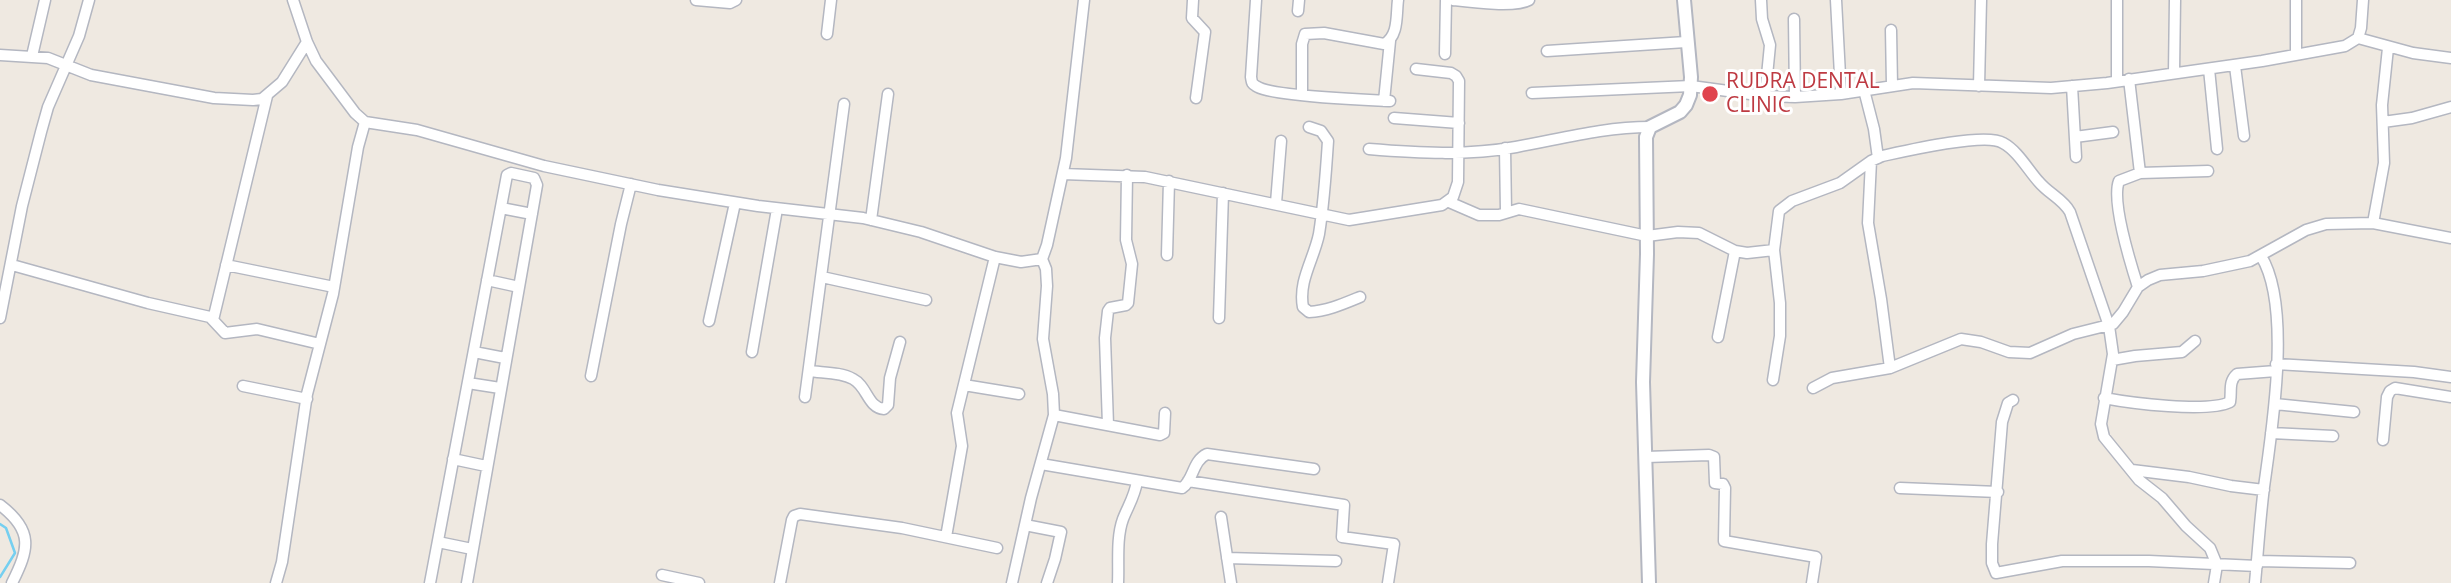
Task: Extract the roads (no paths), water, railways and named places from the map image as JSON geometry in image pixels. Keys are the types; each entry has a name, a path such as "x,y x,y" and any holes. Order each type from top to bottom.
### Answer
{"street":[{"path":"32,56 46,0"},
{"path":"0,318 22,206 48,107 79,36 89,0"},
{"path":"293,0 307,42 326,75 365,122 417,130 527,161 631,184 735,203 872,220 921,232 995,257 1021,262 1042,259"},
{"path":"696,0 730,3 736,0"},
{"path":"827,34 831,0"},
{"path":"1012,583 1054,415 1043,339 1047,286 1042,259 1063,174 1084,0"},
{"path":"1192,0 1192,18 1205,32 1196,98"},
{"path":"1256,0 1252,83 1267,90 1387,101 1390,41 1394,34 1398,0"},
{"path":"1445,54 1446,0"},
{"path":"1453,0 1511,3 1524,3 1529,0"},
{"path":"1369,149 1460,152 1505,148 1609,128 1650,127 1680,112 1686,105 1692,86 1684,0"},
{"path":"1761,0 1762,19 1770,45 1765,96"},
{"path":"1836,0 1841,94"},
{"path":"1979,86 1980,0"},
{"path":"2117,0 2117,81"},
{"path":"2174,73 2175,0"},
{"path":"2295,55 2296,0"},
{"path":"1532,93 1692,86 1765,96 1795,97 1841,94 1892,85 1934,83 2026,88 2117,81 2235,66 2345,46 2358,38 2363,0"},
{"path":"1794,19 1795,97"},
{"path":"1891,30 1892,85"},
{"path":"1302,94 1302,44 1306,34 1324,33 1384,44 1390,41"},
{"path":"2358,38 2388,48 2451,58"},
{"path":"0,55 48,58 91,75 214,98 253,100 267,96 282,82 307,42"},
{"path":"1547,51 1686,42"},
{"path":"2373,223 2384,163 2383,89 2388,48"},
{"path":"2235,66 2244,136"},
{"path":"1416,69 1456,76 1459,81 1458,182 1449,202"},
{"path":"2209,69 2217,149"},
{"path":"2129,79 2140,173"},
{"path":"2072,86 2076,157"},
{"path":"1864,90 1874,129 1875,159 1868,223 1889,368"},
{"path":"872,220 888,94"},
{"path":"214,320 267,96"},
{"path":"805,397 844,104"},
{"path":"2383,122 2412,118 2451,107"},
{"path":"1394,118 1460,123"},
{"path":"278,582 307,399 334,287 358,147 365,122"},
{"path":"1309,127 1321,131 1328,141 1321,214 1316,246 1303,283 1303,307 1314,312 1340,306 1360,297"},
{"path":"1649,583 1643,382 1647,236 1646,145 1650,127"},
{"path":"2075,137 2113,132"},
{"path":"1773,380 1780,322 1779,283 1774,250 1777,217 1783,206 1840,183 1875,159 1974,141 1993,139 2007,145 2040,184 2065,204 2070,212 2109,326 2112,360 2101,424 2105,437 2139,480 2162,498 2186,526 2204,541 2214,555 2217,565 2214,583"},
{"path":"1276,203 1281,141"},
{"path":"1505,148 1506,212"},
{"path":"524,176 527,161"},
{"path":"2138,287 2117,190 2119,181 2140,173 2208,171"},
{"path":"430,583 501,208 508,175 511,173 534,178 537,182 467,583"},
{"path":"1063,174 1127,176 1169,181 1338,218 1359,219 1449,202 1479,215 1499,215 1519,209 1647,236 1678,232 1699,233 1735,251 1747,253 1774,250"},
{"path":"1108,425 1105,338 1107,315 1110,308 1128,303 1132,264 1126,240 1127,176"},
{"path":"1167,255 1169,181"},
{"path":"591,376 631,184"},
{"path":"1219,318 1223,193"},
{"path":"709,321 735,203"},
{"path":"501,208 532,214"},
{"path":"752,352 777,209"},
{"path":"1813,388 1832,378 1889,368 1961,339 1981,342 2009,352 2030,353 2073,334 2109,326 2123,312 2138,287 2160,275 2228,266 2260,256 2306,230 2326,224 2373,223 2451,238"},
{"path":"1717,337 1735,251"},
{"path":"2255,583 2276,368 2274,289 2260,256"},
{"path":"946,537 962,446 957,417 995,257"},
{"path":"12,265 148,303 210,317 225,333 257,329 320,344"},
{"path":"226,265 334,287"},
{"path":"822,277 926,300"},
{"path":"488,280 519,287"},
{"path":"2112,360 2182,352 2195,341"},
{"path":"809,371 855,379 874,405 884,409 888,405 890,378 900,342"},
{"path":"474,352 505,358"},
{"path":"2104,398 2135,403 2218,405 2230,402 2231,381 2237,374 2276,368 2400,371 2451,377"},
{"path":"468,383 499,388"},
{"path":"964,385 1019,394"},
{"path":"243,386 307,399"},
{"path":"2383,440 2387,397 2390,391 2395,388 2451,397"},
{"path":"2013,400 2008,404 2002,422 1992,563 1996,573 2062,561 2149,561 2217,565 2350,563"},
{"path":"2274,404 2354,412"},
{"path":"1054,415 1160,435 1164,432 1165,413"},
{"path":"2271,433 2333,436"},
{"path":"1041,464 1183,488 1198,460 1207,454 1314,469"},
{"path":"1646,457 1714,457 1715,483 1723,484 1725,488 1724,541 1816,557 1812,583"},
{"path":"453,459 486,466"},
{"path":"2132,470 2264,490"},
{"path":"1118,583 1120,532 1135,494 1137,481"},
{"path":"1188,481 1344,505 1342,537 1394,544 1388,583"},
{"path":"1900,488 1997,492"},
{"path":"0,505 12,515 26,539 24,560 12,583"},
{"path":"780,583 792,520 796,514 902,528 997,548"},
{"path":"1221,517 1231,583"},
{"path":"1025,525 1061,532 1047,583"},
{"path":"438,542 472,549"},
{"path":"1227,558 1336,561"},
{"path":"662,575 699,583"}],"waterway":[{"path":"0,524 6,528 15,553 0,577"}],"place":[{"name":"RUDRA DENTAL CLINIC","path":"1710,94"}]}
